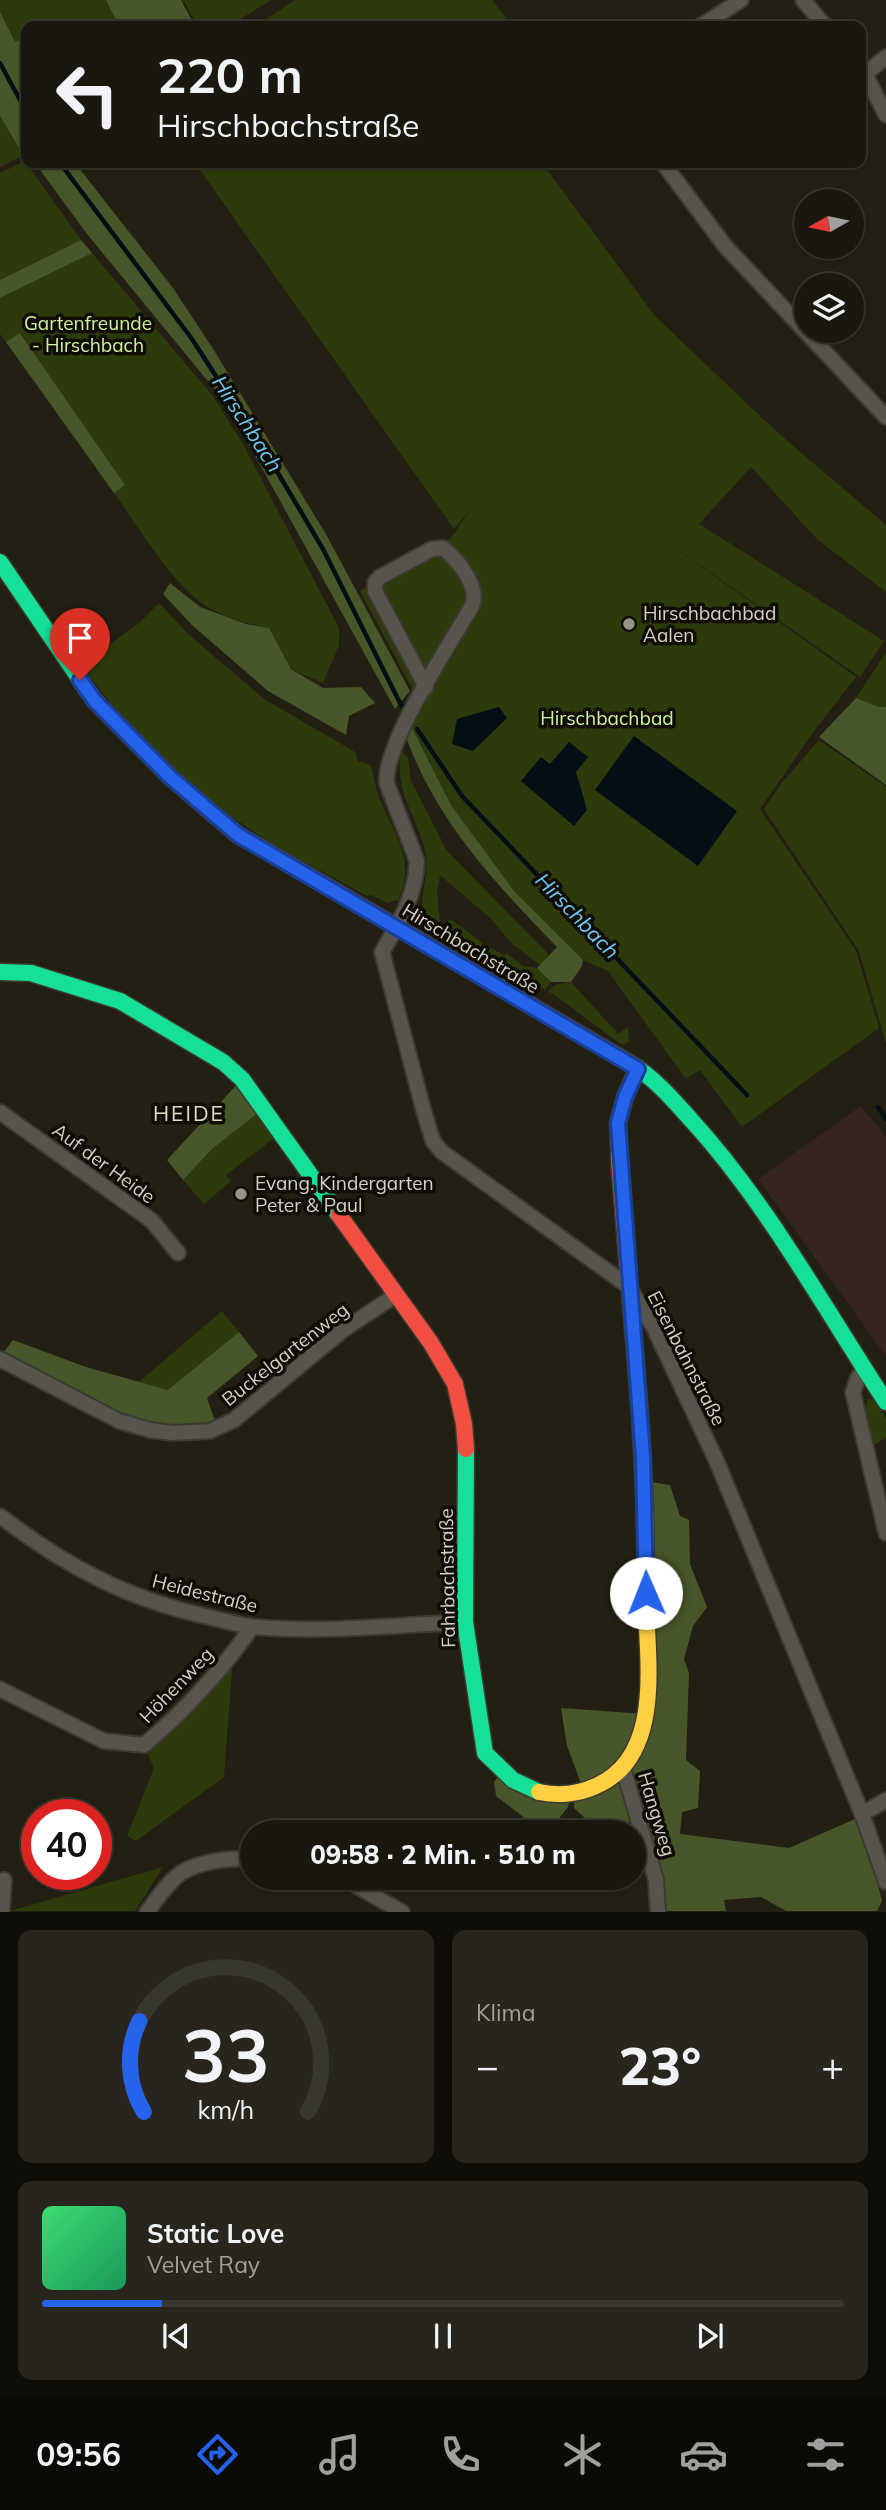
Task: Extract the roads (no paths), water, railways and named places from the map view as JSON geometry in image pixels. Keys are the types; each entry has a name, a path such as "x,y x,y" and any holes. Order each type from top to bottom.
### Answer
{"street":[{"path":"709,21 741,0"},
{"path":"803,0 821,21"},
{"path":"866,69 886,57"},
{"path":"866,77 886,115"},
{"path":"667,168 725,246 886,417"},
{"name":"Eisenbahnstraße","path":"426,687 375,591 375,582 432,549 443,548 474,588 475,597 472,606 426,687 399,734 386,773 387,784 417,861 410,900 382,952 433,1140 442,1152 628,1286 654,1328 718,1462 862,1814 886,1882"},
{"name":"Hirschbachstraße","path":"0,562 94,700 169,776 238,835 638,1069 669,1094 696,1122 730,1166 886,1402"},
{"name":"Fahrbachstraße","path":"0,972 31,974 120,1001 223,1062 242,1079 431,1343 455,1384 464,1424 467,1466 465,1622 485,1754 520,1787 553,1795 584,1791 608,1781 623,1769"},
{"path":"623,1769 638,1745 645,1715 647,1645 643,1457 628,1286 618,1123 625,1097 638,1069"},
{"name":"Auf der Heide","path":"0,1112 152,1221 178,1253"},
{"name":"Buckelgartenweg","path":"0,1359 119,1421 173,1433 210,1431 234,1420 343,1330 396,1295"},
{"path":"864,1370 858,1377 853,1393 886,1533"},
{"name":"Heidestraße","path":"0,1516 52,1554 99,1581 169,1609 252,1627 326,1628 465,1622"},
{"name":"Höhenweg","path":"0,1689 104,1741 144,1745 174,1720 230,1657 252,1627"},
{"name":"Hangweg","path":"623,1769 656,1881 658,1912"},
{"path":"862,1814 886,1800"},
{"path":"147,1912 181,1874 202,1864 226,1858 240,1858"},
{"path":"2,1912 4,1880"},
{"path":"364,1890 402,1912"}],"waterway":[{"name":"Hirschbach","path":"0,63 21,102"},
{"name":"Hirschbach","path":"64,168 192,339 272,463 323,549 401,705"},
{"name":"Hirschbach","path":"417,729 462,796 747,1095"},
{"name":"Hirschbach","path":"878,1107 886,1119"}],"place":[{"name":"Hirschbachbad Aalen","path":"629,624"},
{"name":"Evang. Kindergarten Peter & Paul","path":"241,1194"}],"district":[{"name":"HEIDE","path":"189,1114"}],"park label":[{"name":"Gartenfreunde - Hirschbach","path":"88,334"},
{"name":"Hirschbachbad","path":"607,718"}]}
